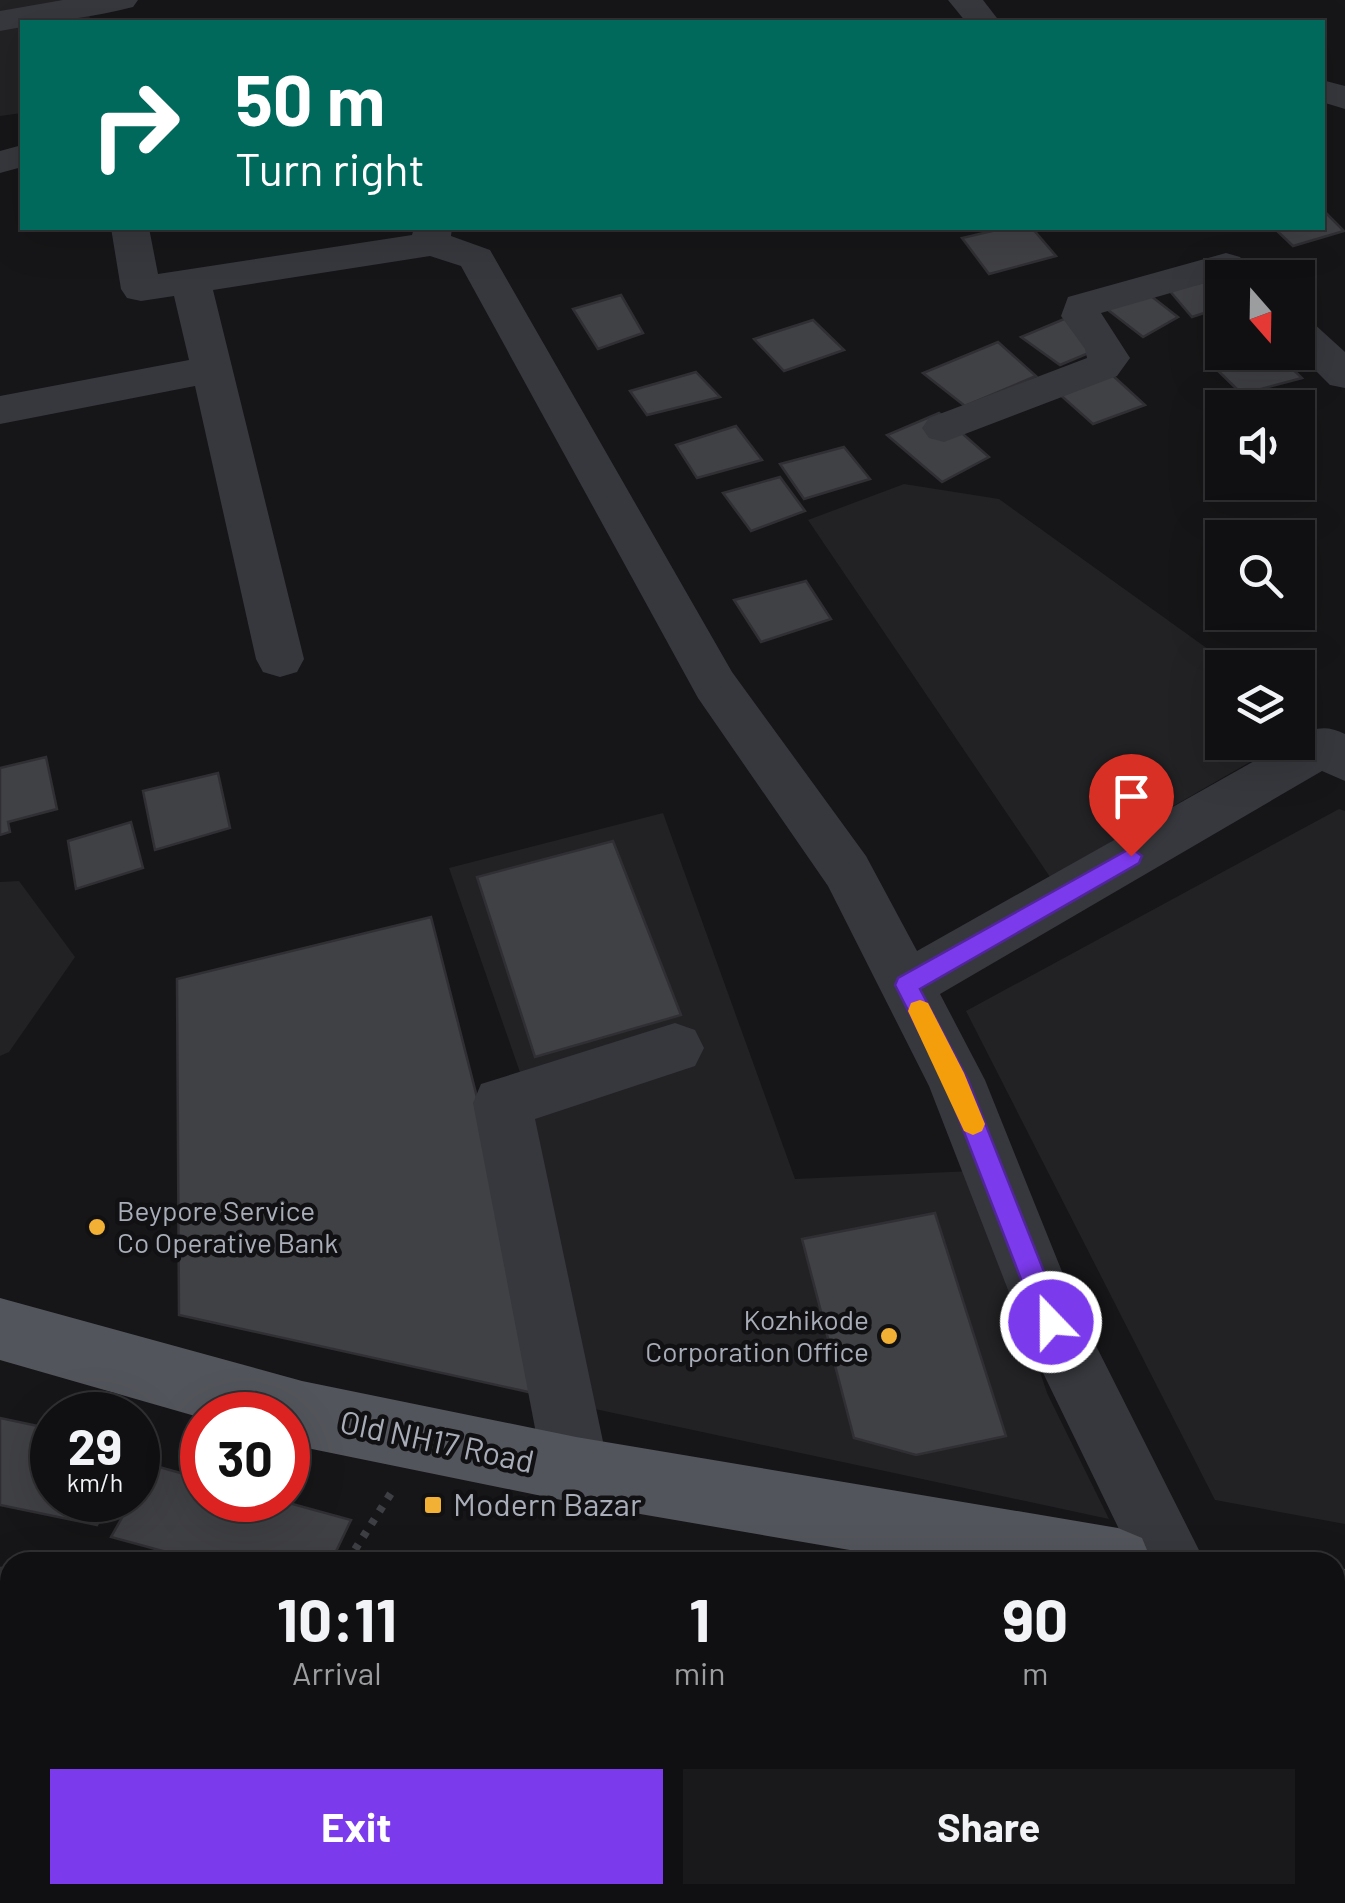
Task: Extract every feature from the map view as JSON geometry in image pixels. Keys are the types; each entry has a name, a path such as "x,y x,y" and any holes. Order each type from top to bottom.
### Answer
{"main road":[{"name":"Old NH17 Road","path":"0,1329 302,1414 576,1470 1059,1552"}],"street":[{"path":"0,21 121,0"},
{"path":"130,230 141,289 431,236 476,258 552,387 714,685 848,871 956,1080 1051,1322 1166,1552"},
{"path":"944,428 1102,366 1110,358 1106,346 1081,316 1082,306 1205,266"},
{"path":"191,282 280,659"},
{"path":"1315,347 1345,375"},
{"path":"0,410 210,370"},
{"path":"906,985 1324,746 1345,761"},
{"path":"576,1470 502,1103 675,1048"}],"path":[{"path":"353,1552 426,1439"}],"shaded area":[{"path":"0,0 89,0 90,20 20,20 20,113 0,116"},
{"path":"904,484 999,499 1209,650 1205,650 1205,760 1253,760 1050,877 808,520"},
{"path":"1339,809 1345,811 1345,1524 1215,1500 966,1011"},
{"path":"663,813 795,1179 973,1171 1047,1393 1109,1519 581,1406 531,1104 449,868"},
{"path":"19,881 75,957 9,1052 0,1056 0,882"}],"building":[{"path":"1325,212 1344,231 1293,246 1276,230 1325,230"},
{"path":"996,230 1034,230 1056,256 989,274 962,238"},
{"path":"1205,282 1205,313 1192,317 1169,290"},
{"path":"1142,289 1178,317 1143,337 1103,306"},
{"path":"621,295 643,333 598,349 573,309"},
{"path":"1069,317 1108,345 1060,365 1021,337"},
{"path":"813,320 844,350 784,371 754,339"},
{"path":"998,342 1036,376 965,406 923,373"},
{"path":"1217,370 1294,370 1302,378 1257,390 1238,390"},
{"path":"696,372 720,397 647,415 630,391"},
{"path":"1110,373 1145,405 1093,424 1057,392"},
{"path":"939,413 989,457 942,482 887,435"},
{"path":"736,426 762,460 697,478 676,445"},
{"path":"844,447 870,479 804,499 780,464"},
{"path":"780,477 805,511 751,531 723,493"},
{"path":"806,581 831,619 761,642 734,600"},
{"path":"46,757 57,809 8,822 10,832 0,835 0,768"},
{"path":"218,773 230,828 155,850 143,791"},
{"path":"131,822 143,868 76,889 68,841"},
{"path":"613,841 681,1015 535,1057 477,877"},
{"path":"431,917 481,1113 542,1395 179,1315 177,979"},
{"path":"935,1213 1006,1436 916,1455 854,1438 802,1239"},
{"path":"0,1418 30,1424 30,1511 0,1505"},
{"path":"160,1467 180,1473 180,1522 310,1522 310,1509 351,1520 336,1552 166,1552 111,1537 120,1522 160,1522"}],"slow traffic":[{"path":"920,1011 956,1080 973,1124"}],"place":[{"name":"Beypore Service Co Operative Bank","path":"97,1227"},
{"name":"Kozhikode Corporation Office","path":"889,1336"},
{"name":"Modern Bazar","path":"433,1505"}],"route":[{"path":"1051,1322 956,1080 906,985 1131,856"}]}
